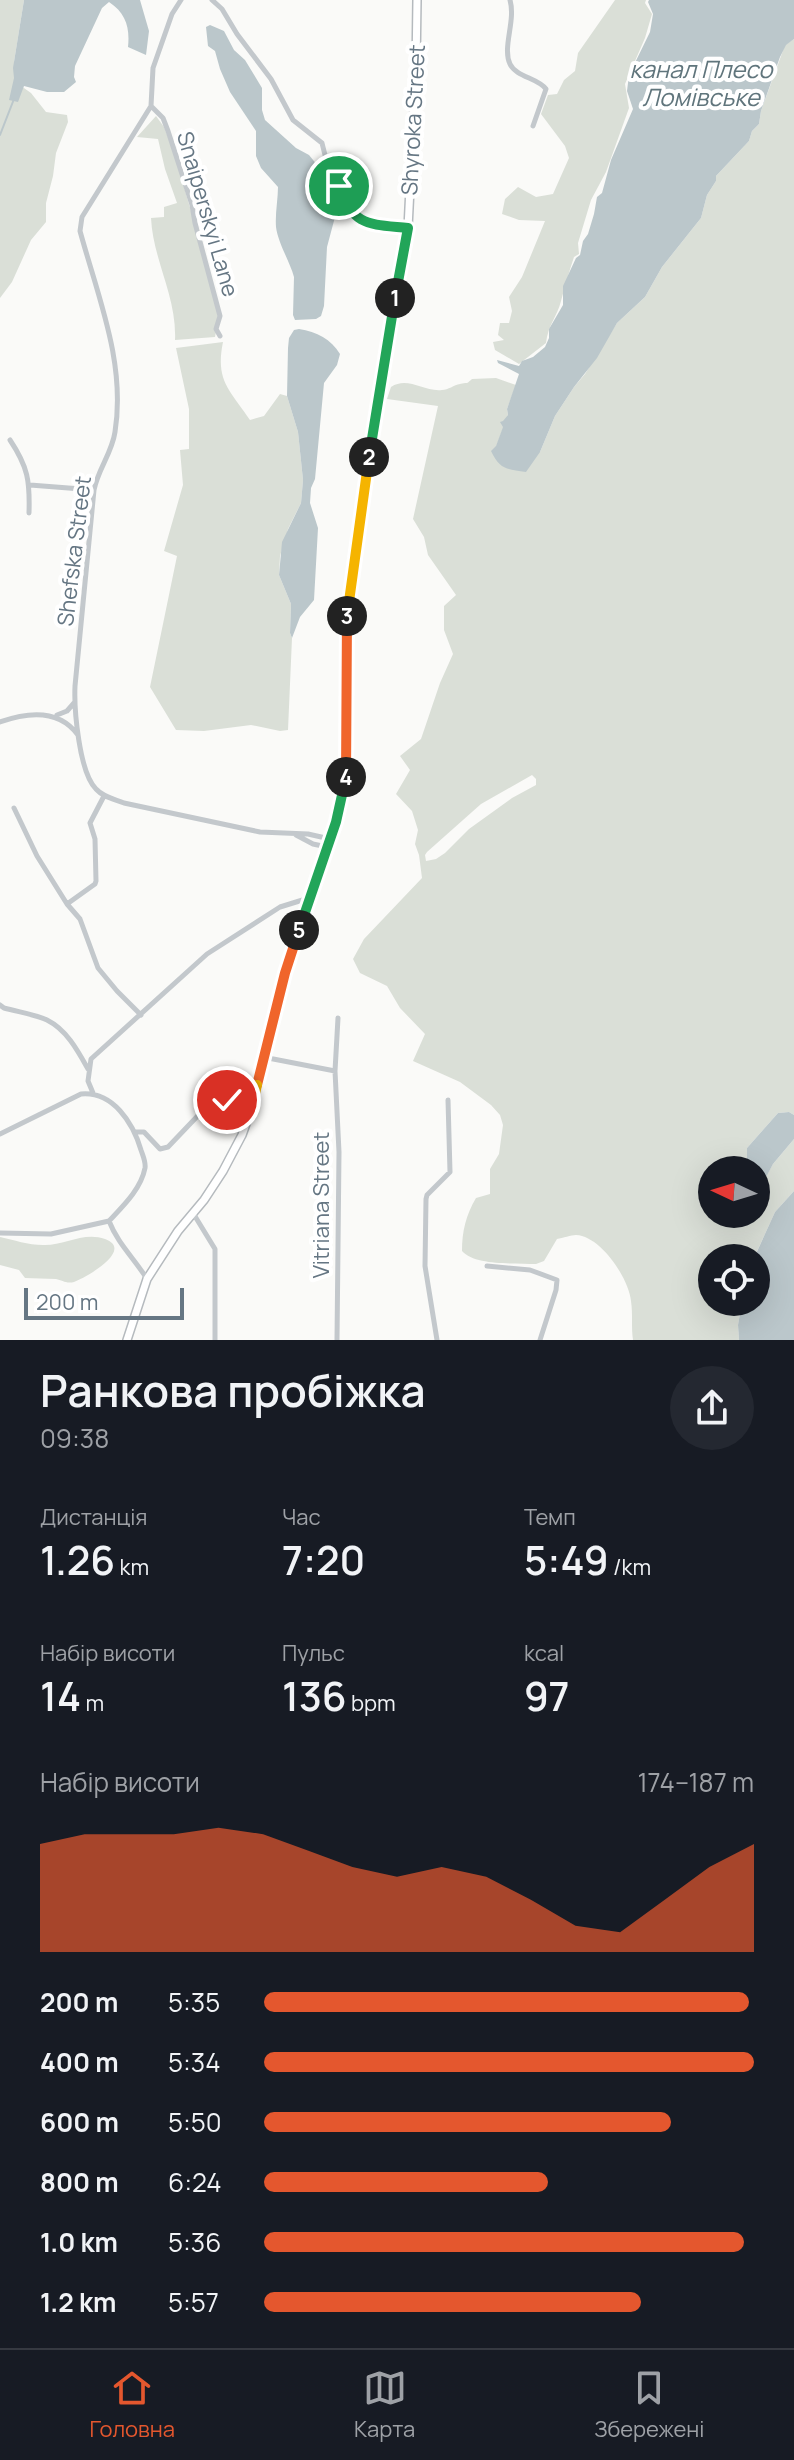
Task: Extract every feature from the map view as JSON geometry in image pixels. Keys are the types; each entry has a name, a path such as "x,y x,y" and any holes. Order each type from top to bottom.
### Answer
{"main road":[{"name":"Shyroka Street","path":"127,1340 147,1279 233,1153 252,1107 285,973 328,843 346,776 346,635 372,433 408,228 417,0"}],"street":[{"name":"Shefska Street","path":"104,796 94,788 86,773 74,703 94,490 97,474 113,444 118,388 114,350 80,224 151,106 153,68 172,14 181,0"},
{"path":"212,0 222,9 271,79 293,120 322,143 326,159 350,210 365,223 408,228"},
{"path":"510,0 513,14 509,62 514,69 546,89 533,126"},
{"name":"Snaiperskyi Lane","path":"151,106 163,118 192,205 220,316 216,329 220,336"},
{"path":"10,440 24,460 30,485 29,513"},
{"path":"30,485 94,490"},
{"path":"0,722 28,715 56,716 74,703"},
{"path":"56,716 80,738"},
{"path":"67,904 96,881 95,839 90,823 104,796 260,832 319,835 328,843"},
{"path":"14,808 37,856 80,919 98,968 141,1015"},
{"path":"93,1093 88,1081 91,1059 207,954 280,907 309,898"},
{"path":"0,1005 47,1020 56,1026 79,1052 88,1069"},
{"name":"Vitriana Street","path":"337,1340 339,1152 335,1071 338,1018"},
{"path":"263,1057 335,1071"},
{"path":"0,1134 73,1096 93,1093 109,1100 122,1112 136,1132 145,1159 145,1170 131,1197 109,1221 51,1234 0,1233"},
{"path":"136,1132 144,1132 160,1149 168,1147 209,1104 227,1100 252,1107"},
{"path":"437,1340 425,1266 426,1199 450,1172 448,1100"},
{"path":"193,1213 215,1249 215,1340"},
{"path":"109,1221 116,1239 147,1279"},
{"path":"487,1266 530,1270 557,1280 540,1340"}],"shaded area":[{"path":"0,0 24,0 14,81 31,93 46,112 67,115 68,122 56,153 46,203 46,222 31,240 12,282 0,298"},
{"path":"615,0 646,0 652,14 625,84 629,108 606,172 591,200 578,243 579,254 574,257 546,343 519,364 495,350 493,342 504,340 498,335 500,323 509,323 512,311 509,297 522,277 545,221 519,220 502,214 505,199 518,187 536,197 553,194 569,158 565,146 541,114 548,95 557,94 564,80 575,71 578,53"},
{"path":"794,39 794,1115 778,1113 747,1148 747,1156 698,1156 698,1228 768,1228 760,1244 698,1244 698,1316 740,1316 739,1340 633,1340 631,1301 625,1282 604,1251 585,1237 576,1235 557,1239 544,1261 536,1264 486,1261 462,1251 465,1223 473,1204 476,1198 490,1194 490,1169 499,1154 503,1125 500,1115 460,1082 413,1061 425,1034 400,1008 387,986 360,973 353,959 364,939 422,878 415,844 418,830 412,811 396,794 410,770 400,756 421,739 453,654 444,630 444,606 456,595 428,555 424,537 413,519 438,406 387,399 391,387 397,384 442,390 472,379 496,378 516,385 496,447 540,452 555,416 617,323 645,297 662,267 701,218 716,176 749,141 752,131 759,124 785,45","holes":["532,775 536,785 469,829 445,853 426,861 427,852 481,804"]},
{"path":"156,116 174,153 208,269 219,317 215,337 175,340 175,324 151,218 164,217 164,207 177,203 158,139 137,137"},
{"path":"223,342 223,376 250,420 264,416 280,394 287,396 298,432 303,480 301,503 288,529 280,556 279,575 291,604 288,730 251,725 204,731 176,730 150,687 177,556 164,551 183,485 180,450 189,449 189,409 176,348"},
{"path":"794,1139 794,1191 775,1212 770,1223 770,1169"},
{"path":"0,1237 43,1245 97,1237 113,1244 114,1250 105,1263 74,1282 25,1278 19,1270 0,1265"}],"water":[{"path":"24,0 140,0 149,31 146,55 128,47 126,22 109,2 102,8 75,66 76,82 64,92 47,92 24,86 18,102 9,100"},
{"name":"канал Плесо Ломівське","path":"649,0 794,0 794,39 786,45 780,57 759,124 752,131 749,141 716,176 701,218 662,267 645,297 617,323 597,358 555,416 540,452 526,472 509,469 498,462 491,451 503,427 500,422 508,415 507,409 519,374 497,360 519,366 545,347 549,329 563,305 563,286 580,255 597,197 602,193 611,160 633,109 627,91 629,75 650,32 653,14"},
{"path":"210,25 224,31 262,88 265,120 296,148 309,155 322,171 330,190 335,217 327,247 324,306 321,316 316,319 295,320 293,315 294,277 276,227 278,187 261,168 256,156 256,131 230,92 215,51 208,46 206,27"},
{"path":"294,330 323,337 340,354 337,365 324,383 315,479 311,488 310,503 318,528 314,600 300,617 292,638 291,604 279,575 282,542 301,503 303,480 298,432 287,396 289,338"},
{"path":"778,1113 794,1115 794,1139 770,1170 770,1156 747,1156 747,1148"},
{"path":"794,1191 794,1340 739,1340 740,1316 770,1316 770,1244 760,1244 775,1212"}],"waterway":[{"path":"0,135 14,99"}],"route":[{"path":"227,1100 252,1107 285,973 336,822 346,776 348,604 372,433 408,228 365,223 346,205 339,186"}]}
